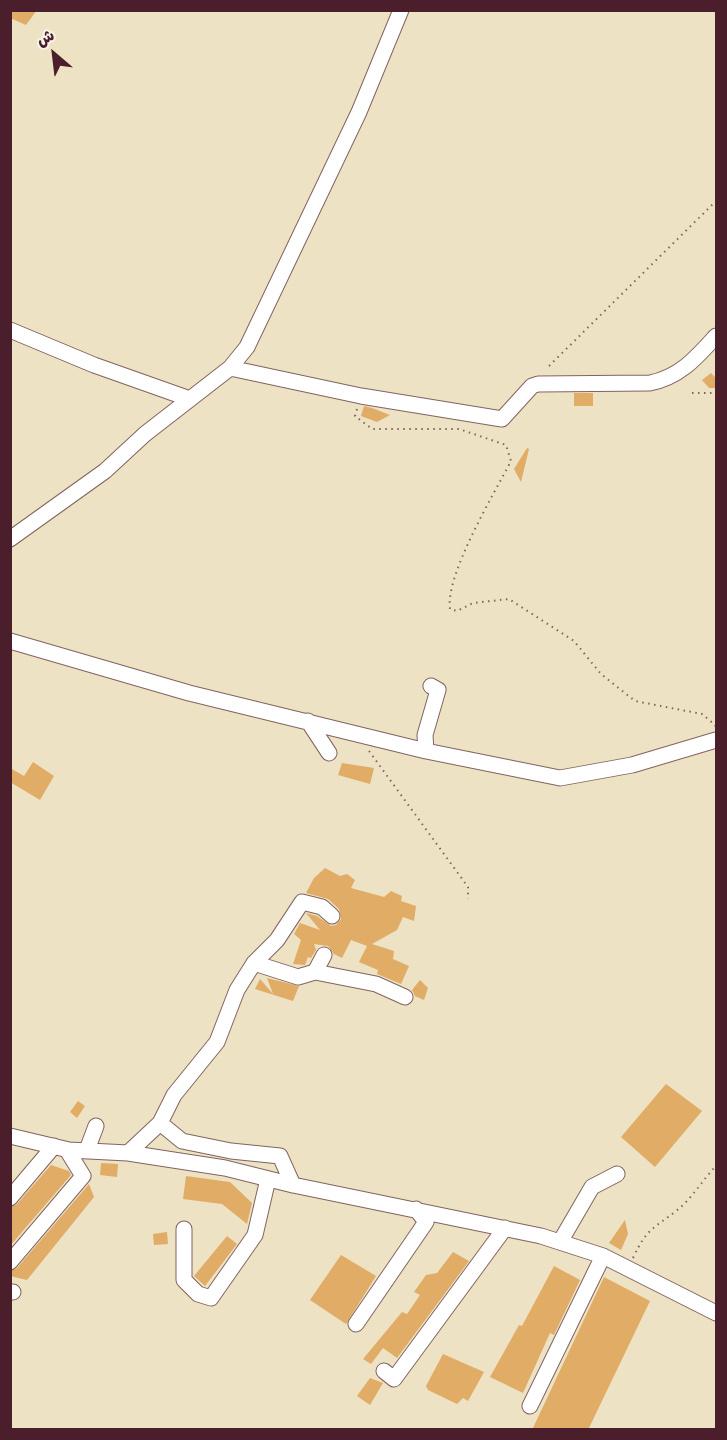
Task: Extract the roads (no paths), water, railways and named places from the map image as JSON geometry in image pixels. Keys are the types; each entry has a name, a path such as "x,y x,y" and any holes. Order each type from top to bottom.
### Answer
{"street":[{"path":"10,539 105,471 145,434 230,368 247,347 359,112 400,10"},
{"path":"10,330 94,365 190,399"},
{"path":"230,368 361,396 502,419 532,386 538,384 650,383 667,380 684,370 717,336"},
{"path":"10,641 189,693 426,751 560,778 622,767 717,740"},
{"path":"426,751 425,735 438,690 431,686"},
{"path":"308,721 329,753"},
{"path":"128,1153 160,1123 174,1095 217,1042 237,990 254,963 277,940 302,902 322,907 332,915"},
{"path":"315,972 324,954"},
{"path":"254,963 298,977 315,972 376,984 405,997"},
{"path":"160,1123 182,1141 231,1151 280,1156 293,1185"},
{"path":"87,1150 96,1126"},
{"path":"10,1136 60,1148 128,1153 225,1168 293,1185 505,1228 603,1256 717,1313"},
{"path":"10,1198 60,1148"},
{"path":"10,1262 83,1176 60,1148"},
{"path":"560,1242 592,1187 617,1174"},
{"path":"184,1229 184,1280 198,1294 211,1298 255,1235 268,1179"},
{"path":"356,1324 426,1222 416,1209"},
{"path":"384,1371 394,1380 505,1228"},
{"path":"530,1406 603,1256"}]}
